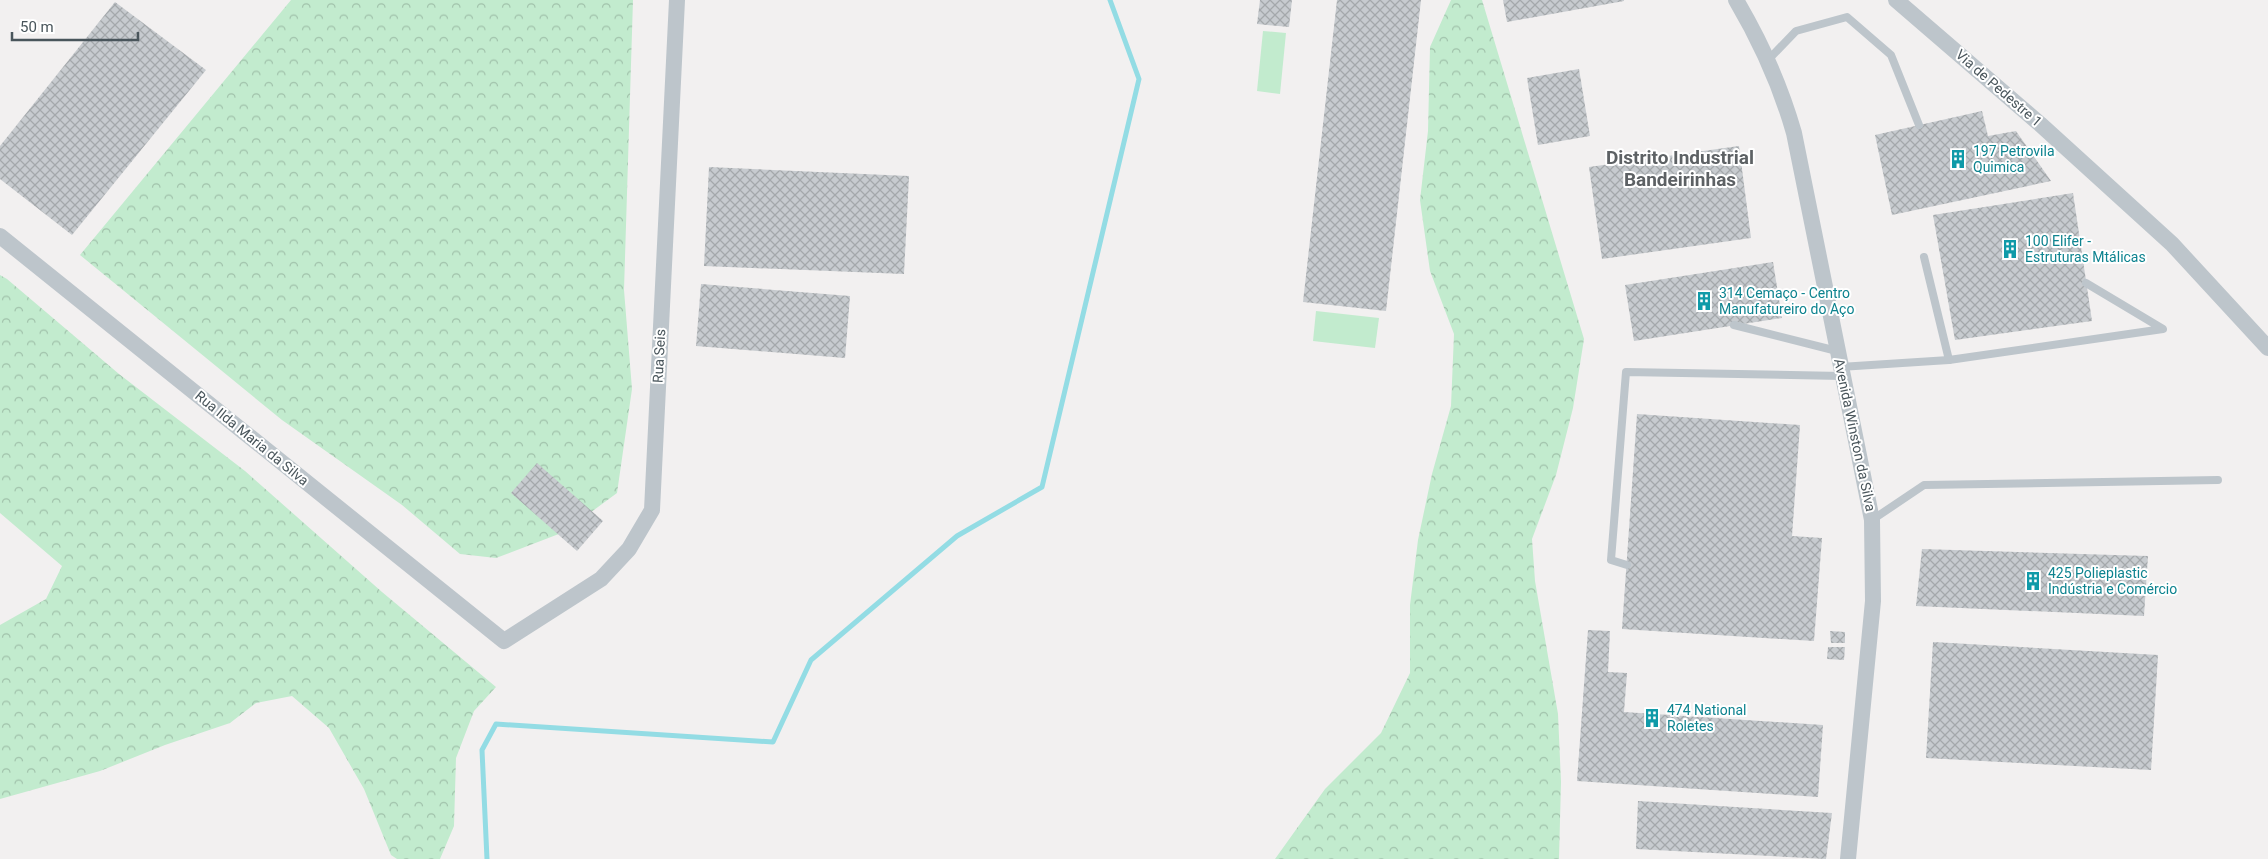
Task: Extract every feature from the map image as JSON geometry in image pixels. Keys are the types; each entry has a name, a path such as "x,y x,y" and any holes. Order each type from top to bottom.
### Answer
{"street":[{"name":"Rua Seis","path":"504,641 601,579 629,549 652,510 677,0"},
{"name":"Avenida Winston da Silva","path":"1736,0 1769,59 1784,95 1794,133 1872,520 1873,601 1848,859"},
{"path":"1747,0 1750,23"},
{"name":"Via de Pedestre 1","path":"1896,0 2040,124 2172,244 2268,348"},
{"name":"Rua Ilda Maria da Silva","path":"0,236 504,641"}],"lane":[{"path":"1769,59 1796,31 1847,18 1891,55 1919,125"},
{"path":"1924,257 1949,360"},
{"path":"1626,565 1610,560 1626,372 1949,360 2163,329 2086,283"},
{"path":"1734,325 1840,365"},
{"path":"1872,520 1924,485 2218,480"},
{"path":"1848,859 1855,859"}],"green space":[{"path":"291,0 633,0 624,290 632,389 617,493 564,532 496,558 460,554 402,505 282,420 80,255"},
{"path":"1451,0 1482,0 1584,339 1573,408 1556,475 1532,539 1535,581 1558,714 1561,782 1559,859 1275,859 1325,789 1381,733 1410,673 1410,605 1418,540 1432,474 1451,406 1454,334 1430,271 1420,200 1428,131 1430,47"},
{"path":"1263,31 1286,33 1280,94 1257,91"},
{"path":"0,275 119,374 245,471 382,592 496,687 474,711 456,758 454,826 440,859 397,859 391,855 364,789 329,728 292,696 256,703 230,723 165,745 100,771 0,799 0,625 46,599 62,566 0,513"},
{"path":"1316,311 1379,318 1375,348 1313,341"}],"building":[{"path":"1260,0 1292,0 1289,27 1257,24"},
{"path":"1337,0 1421,0 1386,311 1303,302"},
{"path":"1503,0 1624,0 1624,1 1507,22"},
{"path":"115,2 206,70 72,235 0,179 0,146"},
{"path":"1579,69 1590,136 1538,145 1527,78"},
{"name":"197 Petrovila Quimica","path":"1982,111 1988,136 2016,131 2051,181 1892,215 1875,135"},
{"path":"1739,146 1751,238 1602,259 1589,167"},
{"path":"709,167 909,176 904,274 704,266"},
{"name":"100 Elifer - Estruturas Mtálicas","path":"2073,193 2092,321 1955,340 1933,215"},
{"name":"314 Cemaço - Centro Manufatureiro do Aço","path":"1773,262 1782,318 1634,341 1625,285"},
{"path":"701,284 850,296 845,358 696,346"},
{"path":"1637,414 1800,425 1792,536 1822,538 1814,641 1622,629"},
{"path":"537,463 603,521 577,551 511,493"},
{"name":"425 Polieplastic Indústria e Comércio","path":"1922,549 2148,556 2144,616 1916,606"},
{"name":"474 National Roletes","path":"1588,630 1610,631 1608,672 1627,673 1624,712 1823,725 1818,797 1577,781"},
{"path":"1830,631 1845,632 1845,643 1831,643"},
{"path":"1933,642 2158,655 2151,770 1926,758"},
{"path":"1828,647 1845,647 1844,660 1827,659"},
{"path":"1638,801 1832,813 1826,859 1636,849"}],"waterway":[{"path":"487,859 482,750 496,724 773,742 811,660 957,536 1042,487 1139,79 1110,0"}],"place":[{"name":"197 Petrovila Quimica","path":"1958,159"},
{"name":"100 Elifer - Estruturas Mtálicas","path":"2010,249"},
{"name":"314 Cemaço - Centro Manufatureiro do Aço","path":"1704,301"},
{"name":"425 Polieplastic Indústria e Comércio","path":"2033,581"},
{"name":"474 National Roletes","path":"1652,718"}],"district":[{"name":"Distrito Industrial Bandeirinhas","path":"1680,168"}]}
